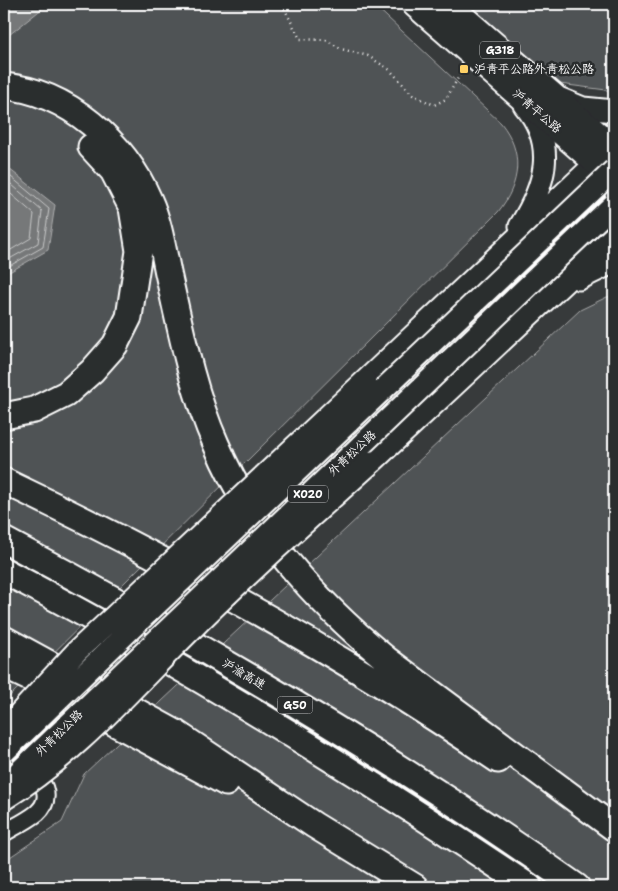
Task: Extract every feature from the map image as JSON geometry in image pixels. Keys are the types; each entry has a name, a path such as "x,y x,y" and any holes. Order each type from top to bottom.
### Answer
{"highway":[{"name":"沪青平公路","path":"415,4 506,84 612,166"},
{"name":"沪青平公路","path":"447,4 553,96 612,166"},
{"path":"4,86 58,102 95,125 128,161 150,200 198,400 236,487 287,564 324,604 386,659 614,828"},
{"path":"4,103 51,116 83,138 113,171 132,208 139,250 129,316 115,346 92,371 66,394 34,410 4,416"},
{"path":"4,481 251,609 356,670 491,755 614,838"},
{"name":"沪渝高速","path":"4,540 221,659 460,807 577,887"},
{"name":"沪渝高速","path":"4,571 207,682 341,764 529,887"},
{"path":"4,639 176,733 314,826 415,887"},
{"path":"4,666 44,685 264,803 314,826"}],"main road":[{"path":"486,269 520,227 532,208 540,192 543,176 545,157 542,138 537,125 506,84"},
{"path":"553,96 583,108 614,111"},
{"path":"4,730 77,650 520,237 612,166"},
{"path":"555,292 572,269 597,226 612,166"},
{"name":"外青松公路","path":"4,752 612,166"},
{"name":"外青松公路","path":"4,786 614,204"},
{"path":"4,799 32,782 63,757 196,625 614,236"},
{"path":"555,292 614,262"}],"street":[{"path":"4,744 40,779 46,788 47,796 38,812 4,833"}],"path":[{"path":"282,4 300,39 326,40 341,49 368,56 390,70 413,95 426,103 434,105 446,99 471,53"}],"shaded area":[{"path":"4,4 373,4 501,123 513,145 517,168 511,190 498,212 4,702"},
{"path":"462,4 614,4 614,91 552,83"},
{"path":"614,296 614,887 4,887 4,861 62,822 84,774 580,310 607,297"}],"water":[{"path":"4,4 48,4 4,39"},
{"path":"4,165 55,205 48,250 4,275"}],"place":[{"name":"沪青平公路外青松公路","path":"464,69"}]}
